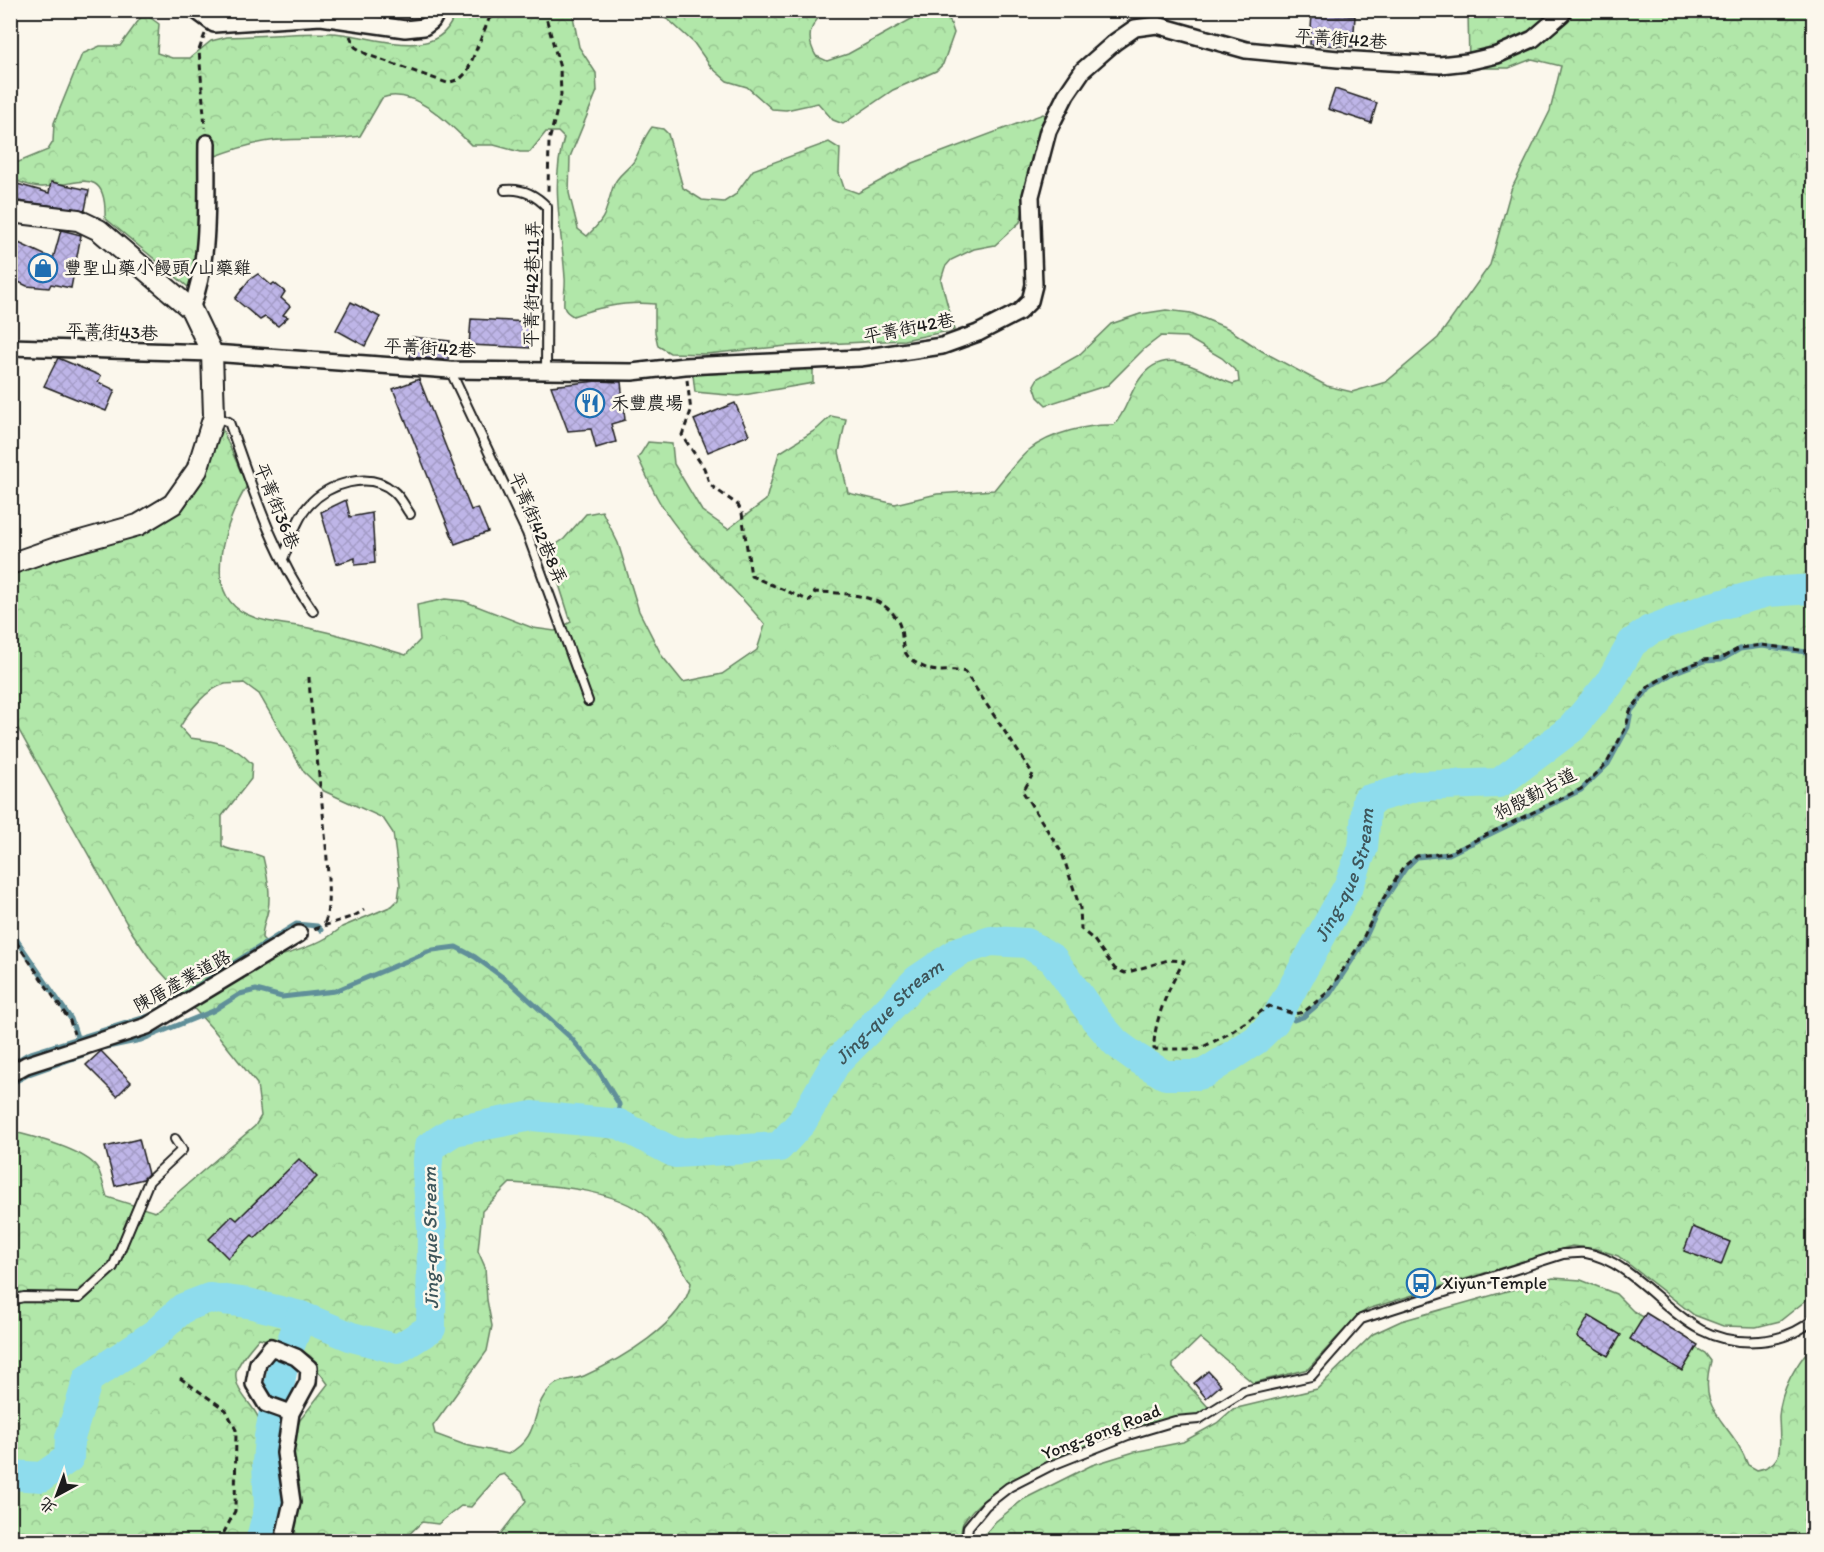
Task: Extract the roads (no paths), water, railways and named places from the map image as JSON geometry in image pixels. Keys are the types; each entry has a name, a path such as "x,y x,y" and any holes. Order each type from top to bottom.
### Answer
{"street":[{"path":"195,10 214,24 285,19 341,19 415,29 432,21 438,10"},
{"name":"平菁街42巷","path":"212,353 450,370 632,372 685,366 860,358 942,346 978,333 1019,312 1030,301 1034,285 1031,196 1048,131 1066,95 1083,70 1135,27 1157,25 1257,51 1440,65 1497,55 1533,39 1562,14"},
{"path":"191,309 199,288 206,222 207,143"},
{"path":"10,212 78,220 99,230 191,309 212,353 214,416 197,470 173,504 138,525 56,548 10,564"},
{"name":"平菁街43巷","path":"10,347 212,353"},
{"name":"陳厝產業道路","path":"10,1074 26,1065 77,1047 147,1026 299,934"},
{"path":"283,1542 292,1502 285,1453 291,1413 308,1382 309,1368 289,1354 271,1347 258,1363 254,1384 266,1404 291,1413"}],"lane":[{"name":"平菁街42巷11弄","path":"505,190 515,189 537,197 548,207 546,372"},
{"name":"平菁街42巷8弄","path":"450,370 527,533 588,701"},
{"name":"平菁街36巷","path":"214,416 229,422 266,525 291,580 313,612"},
{"path":"283,559 300,518 309,504 344,482 372,482 393,490 410,514"},
{"path":"10,1300 79,1298 113,1267 149,1181 182,1150 175,1138"},
{"name":"Yong-gong Road","path":"966,1542 968,1527 986,1505 1009,1487 1050,1466 1128,1435 1175,1421 1199,1419 1244,1391 1311,1376 1361,1319 1563,1254 1586,1253 1620,1268 1701,1330 1729,1338 1768,1341 1787,1337 1814,1319"}],"waterway":[{"path":"803,10 803,16"},
{"name":"Jing-que Stream","path":"10,1475 42,1477 69,1458 70,1438 88,1379 156,1333 183,1308 209,1298 248,1303 301,1316 352,1337 398,1349 431,1328 432,1227 427,1174 429,1147 454,1131 532,1116 619,1124 675,1153 779,1147 802,1122 835,1064 917,980 960,951 991,941 1027,943 1053,959 1096,1020 1116,1043 1135,1057 1165,1075 1205,1073 1256,1040 1274,1022 1349,885 1363,848 1367,800 1417,786 1499,783 1572,728 1609,684 1632,643 1650,630 1708,608 1768,592 1814,589"},
{"path":"1294,1020 1303,1017 1330,994 1362,945 1379,908 1405,869 1417,857 1449,854 1581,790 1608,764 1628,727 1631,711 1650,687 1673,673 1704,661 1721,660 1740,649 1762,646 1814,653"},
{"path":"10,1065 28,1054 149,1016 296,924 317,926 321,930"},
{"path":"10,930 71,1019 77,1037"},
{"path":"98,1049 141,1040 213,1011 240,994 256,990 282,997 335,991 433,950 456,947 475,957 512,984 571,1038 598,1070 619,1104 619,1124"},
{"path":"1256,1040 1282,1026"},
{"path":"16,1081 29,1074 86,1054"},
{"path":"260,1542 269,1508 267,1463 269,1437 284,1362 301,1316"}],"place":[{"name":"豐聖山藥小饅頭/山藥雞","path":"43,268"},
{"name":"禾豐農場","path":"590,403"},
{"name":"Xiyun Temple","path":"1421,1283"}]}
